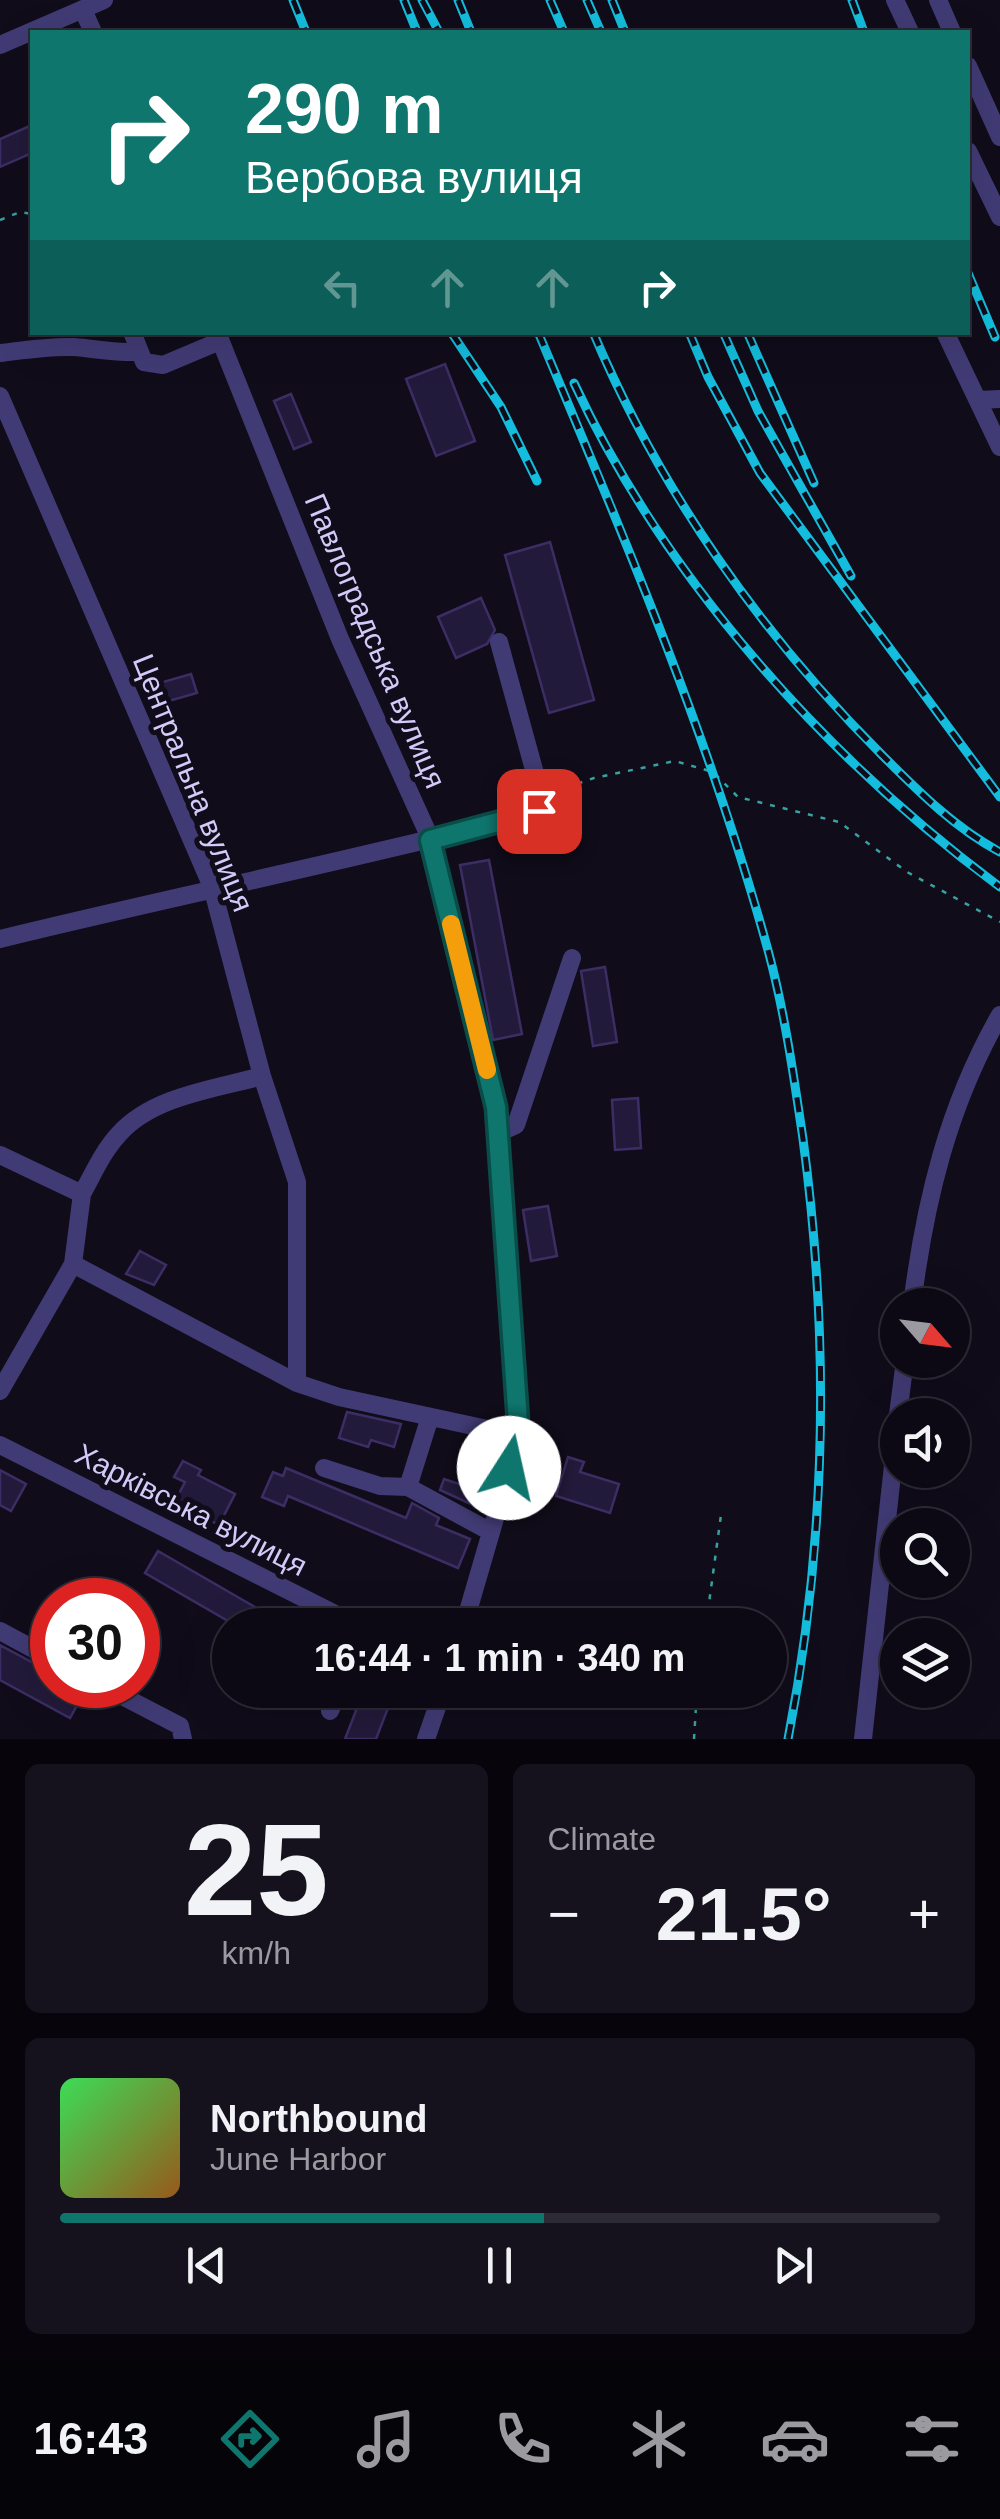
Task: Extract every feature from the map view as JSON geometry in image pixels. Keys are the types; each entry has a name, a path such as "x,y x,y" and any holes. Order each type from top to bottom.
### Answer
{"street":[{"path":"36,30 104,0"},
{"path":"896,0 909,30"},
{"path":"938,0 951,30"},
{"path":"83,10 92,30"},
{"path":"0,45 30,32"},
{"path":"970,70 1000,136"},
{"path":"970,155 1000,216"},
{"path":"133,335 144,362 162,365 218,337"},
{"path":"946,335 1000,446"},
{"name":"Павлоградська вулиця","path":"218,337 340,639 430,840 496,1107 519,1436 469,1608"},
{"path":"0,354 76,347 109,354 140,352"},
{"name":"Центральна вулиця","path":"0,396 212,887 262,1076 297,1182 296,1383"},
{"path":"978,400 1000,399"},
{"path":"0,939 212,887 430,840 538,805 536,777 499,642"},
{"path":"498,1132 516,1125 572,958"},
{"path":"914,1288 920,1240 942,1146 967,1078 1000,1014"},
{"path":"0,1390 73,1264 82,1194 118,1135 136,1118 159,1106 262,1076"},
{"path":"0,1155 82,1194"},
{"path":"73,1264 296,1383 339,1397 519,1436"},
{"path":"408,1487 430,1417"},
{"name":"Харківська вулиця","path":"0,1445 322,1608"},
{"path":"324,1468 380,1486 408,1487 491,1532"},
{"path":"863,1739 890,1488"},
{"path":"0,1632 30,1648"},
{"path":"146,1708 180,1726 183,1739"},
{"path":"426,1739 437,1708"}],"path":[{"path":"0,220 20,212 30,214"},
{"path":"538,805 594,778 676,761 712,772 738,797 839,822 907,872 1000,922"},
{"path":"708,1608 721,1515"},
{"path":"694,1739 695,1708"}],"building":[{"path":"30,126 30,154 0,167 0,139"},
{"path":"445,364 475,441 436,456 406,379"},
{"path":"291,394 311,442 294,449 274,401"},
{"path":"550,542 594,700 549,713 505,555"},
{"path":"481,598 495,630 487,644 456,658 438,617"},
{"path":"191,674 197,693 162,703 156,684"},
{"path":"489,860 522,1034 493,1040 460,865"},
{"path":"605,967 617,1042 593,1046 581,971"},
{"path":"638,1098 641,1148 615,1150 612,1100"},
{"path":"548,1206 557,1256 531,1261 523,1210"},
{"path":"140,1251 166,1265 154,1285 126,1274"},
{"path":"347,1412 401,1424 394,1447 371,1440 368,1447 339,1438"},
{"path":"473,1453 491,1460 475,1506 440,1490 444,1479 462,1485"},
{"path":"568,1457 584,1462 580,1472 619,1484 610,1513 556,1496"},
{"path":"183,1461 201,1470 198,1475 235,1494 219,1525 203,1517 200,1522 172,1507 185,1482 174,1477"},
{"path":"286,1468 406,1518 412,1503 439,1518 436,1525 470,1539 458,1568 288,1496 284,1506 262,1497 273,1472 283,1476"},
{"path":"0,1470 26,1484 11,1511 0,1505"},
{"path":"158,1551 257,1608 212,1608 212,1612 160,1582 160,1578 145,1573"},
{"path":"0,1645 30,1661 30,1696 0,1680"},
{"path":"52,1708 76,1708 70,1718"},
{"path":"357,1708 388,1708 376,1739 345,1739"}],"railway":[{"path":"293,0 305,30"},
{"path":"404,0 416,30"},
{"path":"422,0 438,30"},
{"path":"458,0 470,30"},
{"path":"550,0 563,30"},
{"path":"587,0 600,30"},
{"path":"612,0 624,30"},
{"path":"852,0 863,30"},
{"path":"970,278 995,337"},
{"path":"453,335 501,407 537,481"},
{"path":"539,335 634,562 721,796 775,977 789,1046 818,1290 820,1440 811,1589 788,1739"},
{"path":"594,335 620,391 682,504 756,611 839,710 924,796 1000,852"},
{"path":"690,335 708,377 760,473 1000,797"},
{"path":"724,335 758,411 851,576"},
{"path":"748,335 814,483"},
{"path":"574,383 611,456 655,526 756,661 873,782 1000,887"}],"slow traffic":[{"path":"451,924 487,1070"}],"route":[{"path":"509,1468 519,1436 496,1107 430,840 539,811"}]}
